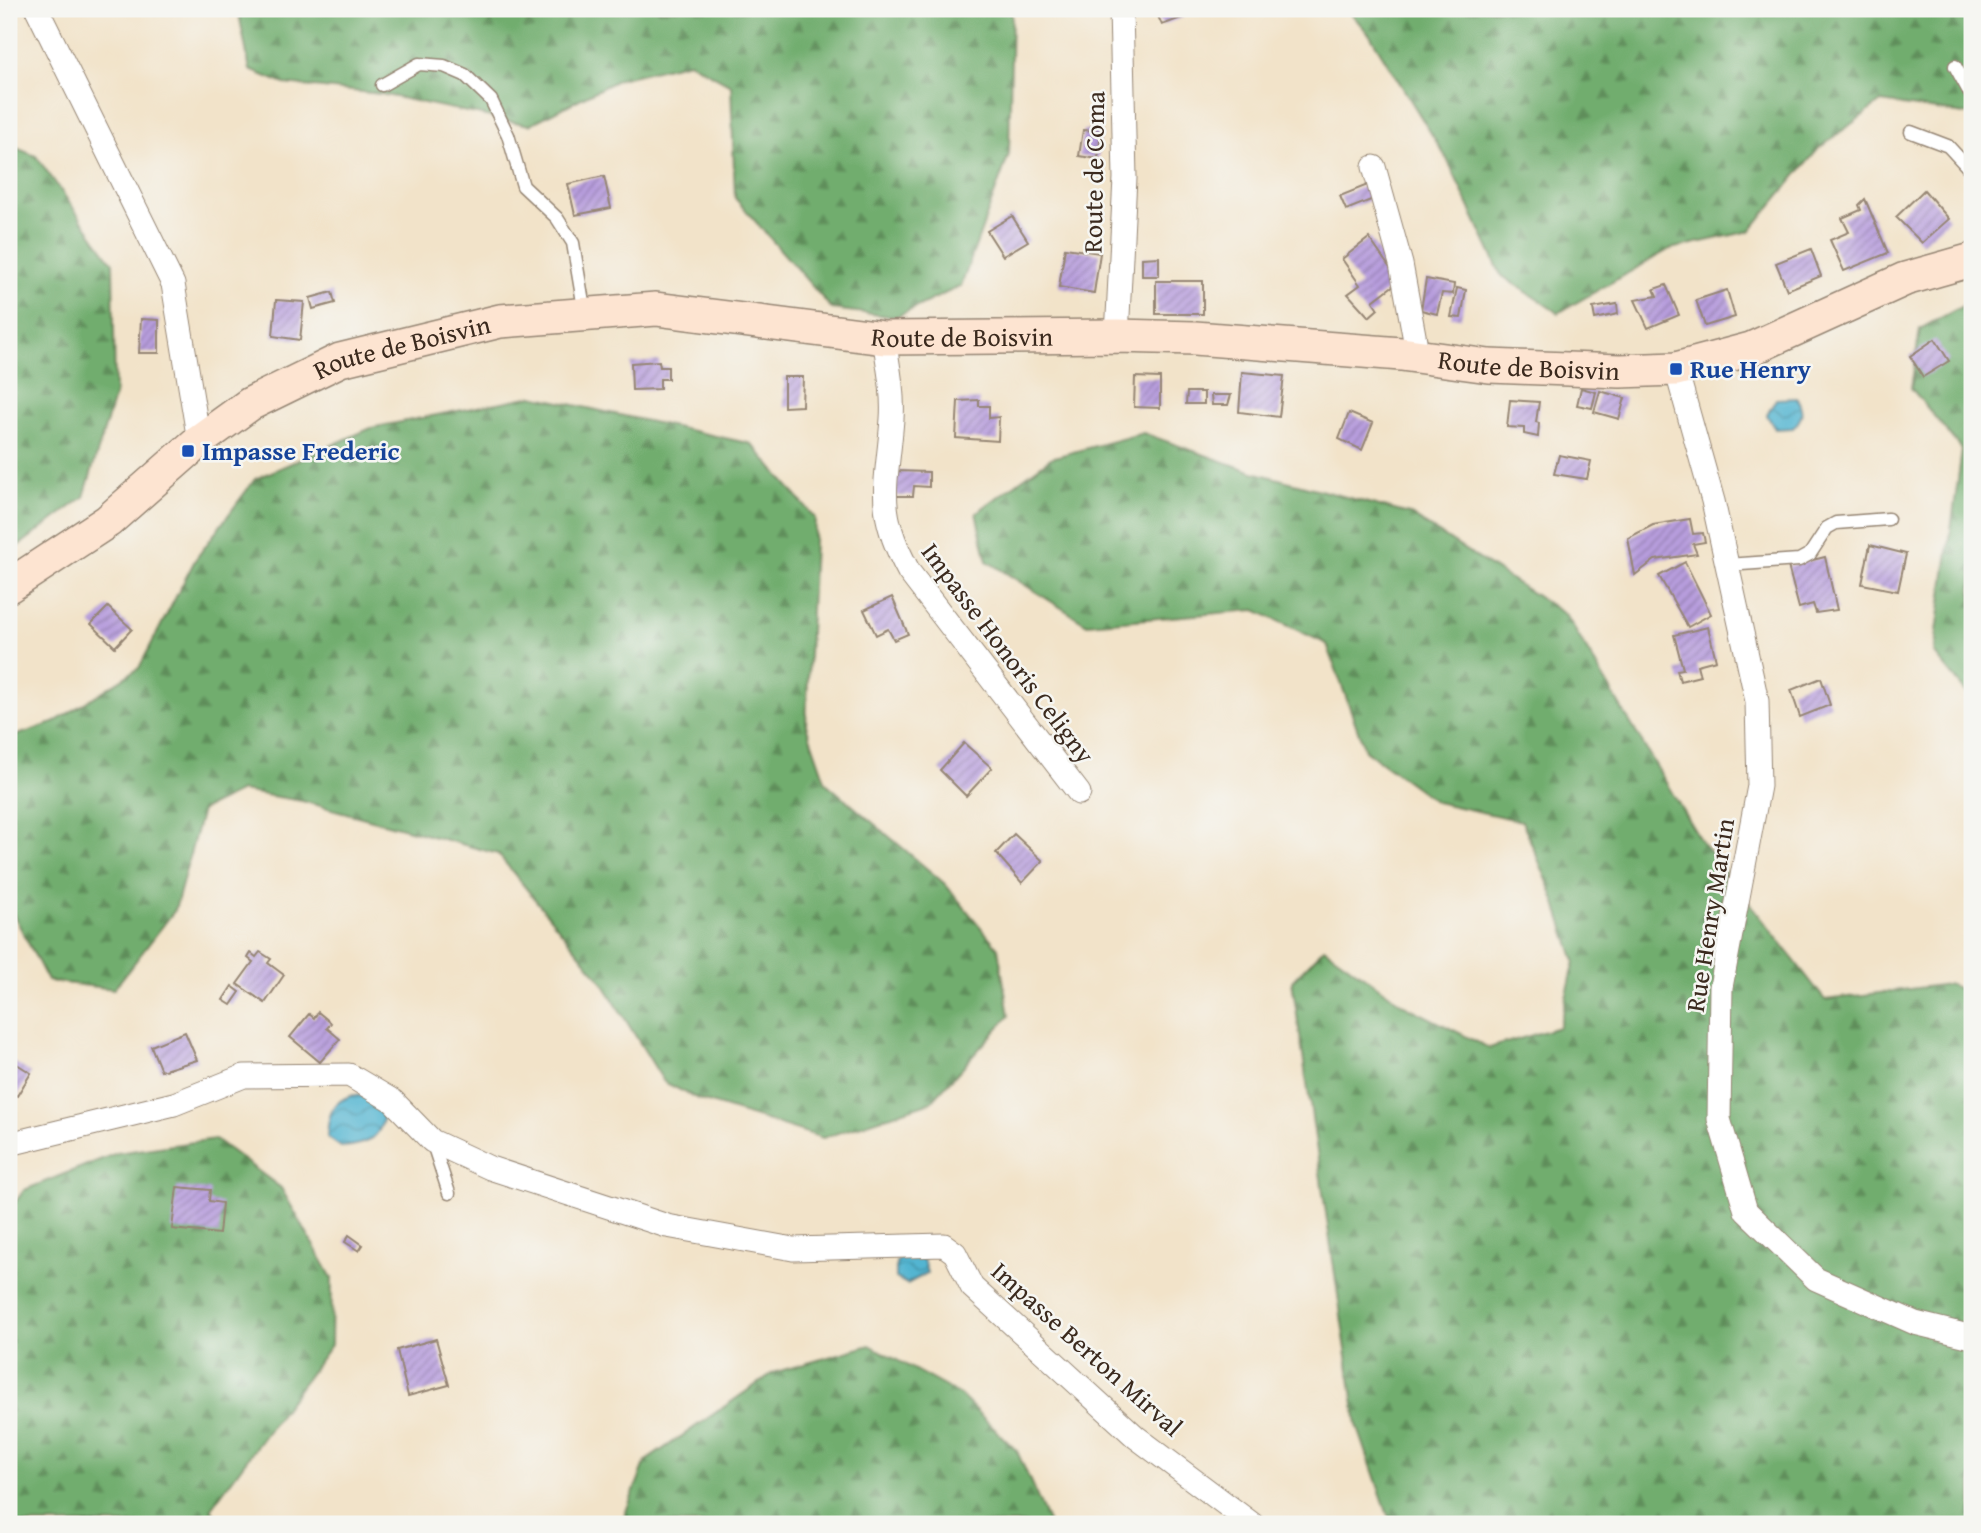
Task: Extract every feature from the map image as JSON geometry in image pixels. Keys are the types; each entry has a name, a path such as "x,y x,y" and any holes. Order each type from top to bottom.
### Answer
{"main road":[{"name":"Route de Boisvin","path":"9,586 108,521 199,441 250,404 340,360 500,321 656,309 884,338 1116,335 1208,339 1418,357 1489,366 1619,371 1676,369 1751,349 1905,279 1972,260"}],"street":[{"path":"37,9 173,284 199,441"},
{"name":"Route de Coma","path":"1116,335 1125,178 1121,9"},
{"path":"1374,167 1401,264 1418,357"},
{"name":"Impasse Honoris Celigny","path":"884,338 892,418 883,481 886,516 898,552 909,572 1079,793"},
{"name":"Rue Henry Martin","path":"1676,369 1713,501 1757,701 1759,786 1721,987 1718,1119 1746,1211 1816,1279 1915,1323 1972,1337"},
{"name":"Impasse Berton Mirval","path":"9,1144 174,1104 244,1076 349,1075 393,1101 432,1141 490,1168 667,1226 793,1249 944,1245 955,1253 972,1287 1136,1437 1252,1524"}],"lane":[{"path":"382,85 419,64 444,66 465,75 491,100 508,135 523,186 557,218 573,243 586,314"},
{"path":"1955,66 1972,97"},
{"path":"1912,132 1948,146 1972,172"},
{"path":"1727,565 1799,560 1810,554 1827,528 1836,523 1888,519"},
{"path":"432,1141 449,1193"}],"green space":[{"path":"238,9 1012,9 1009,154 961,286 896,317 832,309 735,198 731,85 689,62 619,79 529,125 381,94 284,84 250,70"},
{"path":"1347,9 1972,9 1972,115 1881,102 1819,148 1750,231 1670,249 1558,313 1501,275 1447,159 1370,35"},
{"path":"9,145 36,156 113,263 115,394 84,497 9,553"},
{"path":"1972,301 1972,699 1934,653 1962,450 1911,388 1920,329"},
{"path":"533,396 752,444 815,518 806,725 826,783 945,884 998,948 1009,1016 931,1102 823,1138 698,1099 664,1082 601,980 498,854 302,801 241,791 202,810 175,910 114,989 48,981 9,906 9,738 53,723 139,668 195,560 255,479 371,428"},
{"path":"1143,433 1253,472 1409,514 1566,615 1699,838 1825,1000 1948,984 1972,994 1972,1524 1391,1524 1357,1425 1292,981 1324,948 1404,1005 1489,1048 1559,1027 1575,961 1552,892 1522,821 1436,802 1365,750 1327,644 1255,610 1087,624 987,561 976,513 1051,458"},
{"path":"215,1139 281,1188 332,1278 331,1345 211,1508 220,1524 17,1524 9,1499 9,1211 24,1190 117,1153"},
{"path":"870,1345 960,1395 1017,1451 1049,1524 621,1524 646,1461 773,1373"}],"water":[{"path":"1797,398 1801,407 1799,421 1793,428 1775,429 1767,415 1776,399"},
{"path":"354,1095 369,1097 384,1109 381,1127 366,1142 341,1147 327,1137 328,1122 336,1105"},
{"path":"909,1254 923,1259 927,1273 907,1284 896,1278 896,1262"}],"building":[{"path":"1180,9 1184,17 1162,25 1157,14"},
{"path":"1083,130 1101,131 1098,159 1079,156"},
{"path":"604,176 611,208 575,215 568,184"},
{"path":"1370,184 1376,198 1346,210 1340,196"},
{"path":"1924,190 1949,219 1922,243 1896,217"},
{"path":"1865,199 1888,253 1844,271 1830,240 1849,232 1842,218 1861,210 1859,205"},
{"path":"1012,216 1028,241 1003,256 987,231"},
{"path":"1369,238 1399,281 1373,301 1378,309 1369,317 1348,294 1360,285 1342,259"},
{"path":"1065,248 1100,253 1094,293 1059,287"},
{"path":"1811,249 1821,276 1787,290 1776,263"},
{"path":"1159,257 1159,276 1142,276 1142,258"},
{"path":"1426,279 1454,284 1453,294 1442,293 1437,314 1421,310"},
{"path":"1156,281 1203,281 1203,314 1156,314"},
{"path":"1666,285 1679,315 1648,328 1635,300 1657,296 1654,289"},
{"path":"1457,288 1466,290 1461,318 1451,317"},
{"path":"1727,290 1735,317 1705,326 1696,300"},
{"path":"332,292 335,303 313,309 310,298"},
{"path":"276,300 304,302 300,340 273,336"},
{"path":"1617,304 1618,314 1595,319 1593,308"},
{"path":"141,319 159,320 159,353 139,353"},
{"path":"1935,339 1949,361 1923,377 1910,356"},
{"path":"659,361 660,367 668,367 668,379 660,379 660,389 632,390 631,363"},
{"path":"1242,372 1284,376 1279,417 1239,412"},
{"path":"784,377 803,377 802,406 784,407"},
{"path":"1135,377 1160,378 1160,408 1134,407"},
{"path":"1581,388 1596,392 1592,408 1577,405"},
{"path":"1600,391 1625,398 1619,419 1594,412"},
{"path":"1187,392 1204,392 1204,404 1186,404"},
{"path":"1211,395 1231,395 1228,405 1212,405"},
{"path":"979,400 979,406 989,406 989,418 999,417 998,441 956,438 958,401"},
{"path":"1510,400 1539,402 1536,422 1539,423 1538,437 1524,434 1524,428 1507,427"},
{"path":"1349,413 1373,423 1362,450 1339,439"},
{"path":"1559,455 1591,461 1587,479 1554,474"},
{"path":"895,471 929,472 929,487 914,486 913,496 896,496"},
{"path":"1690,519 1693,534 1703,533 1705,542 1693,544 1697,554 1655,560 1635,575 1628,538 1653,525"},
{"path":"1870,545 1906,554 1898,591 1862,584"},
{"path":"1825,557 1837,610 1816,613 1813,604 1799,608 1788,566"},
{"path":"1685,562 1711,614 1688,627 1659,576"},
{"path":"892,597 908,634 894,640 888,629 876,635 864,610"},
{"path":"108,607 132,629 115,647 91,624"},
{"path":"1708,627 1716,660 1697,665 1700,676 1680,681 1677,670 1683,669 1674,635"},
{"path":"1821,678 1830,705 1800,717 1791,690"},
{"path":"964,743 992,768 966,796 940,770"},
{"path":"1014,834 1043,861 1022,883 996,853"},
{"path":"260,952 271,959 268,963 284,975 265,1003 237,984 253,962 248,958 251,953 256,957"},
{"path":"232,986 240,992 231,1005 223,1000"},
{"path":"318,1012 331,1023 327,1028 340,1039 320,1062 290,1037 309,1014 314,1018"},
{"path":"185,1032 197,1060 161,1071 151,1046"},
{"path":"9,1059 31,1073 17,1096 9,1090"},
{"path":"177,1187 210,1190 209,1201 222,1203 219,1234 172,1229"},
{"path":"349,1235 363,1245 359,1251 345,1242"},
{"path":"436,1339 449,1385 408,1396 397,1350"}],"place":[{"name":"Rue Henry","path":"1676,369"},
{"name":"Impasse Frederic","path":"188,451"}]}
